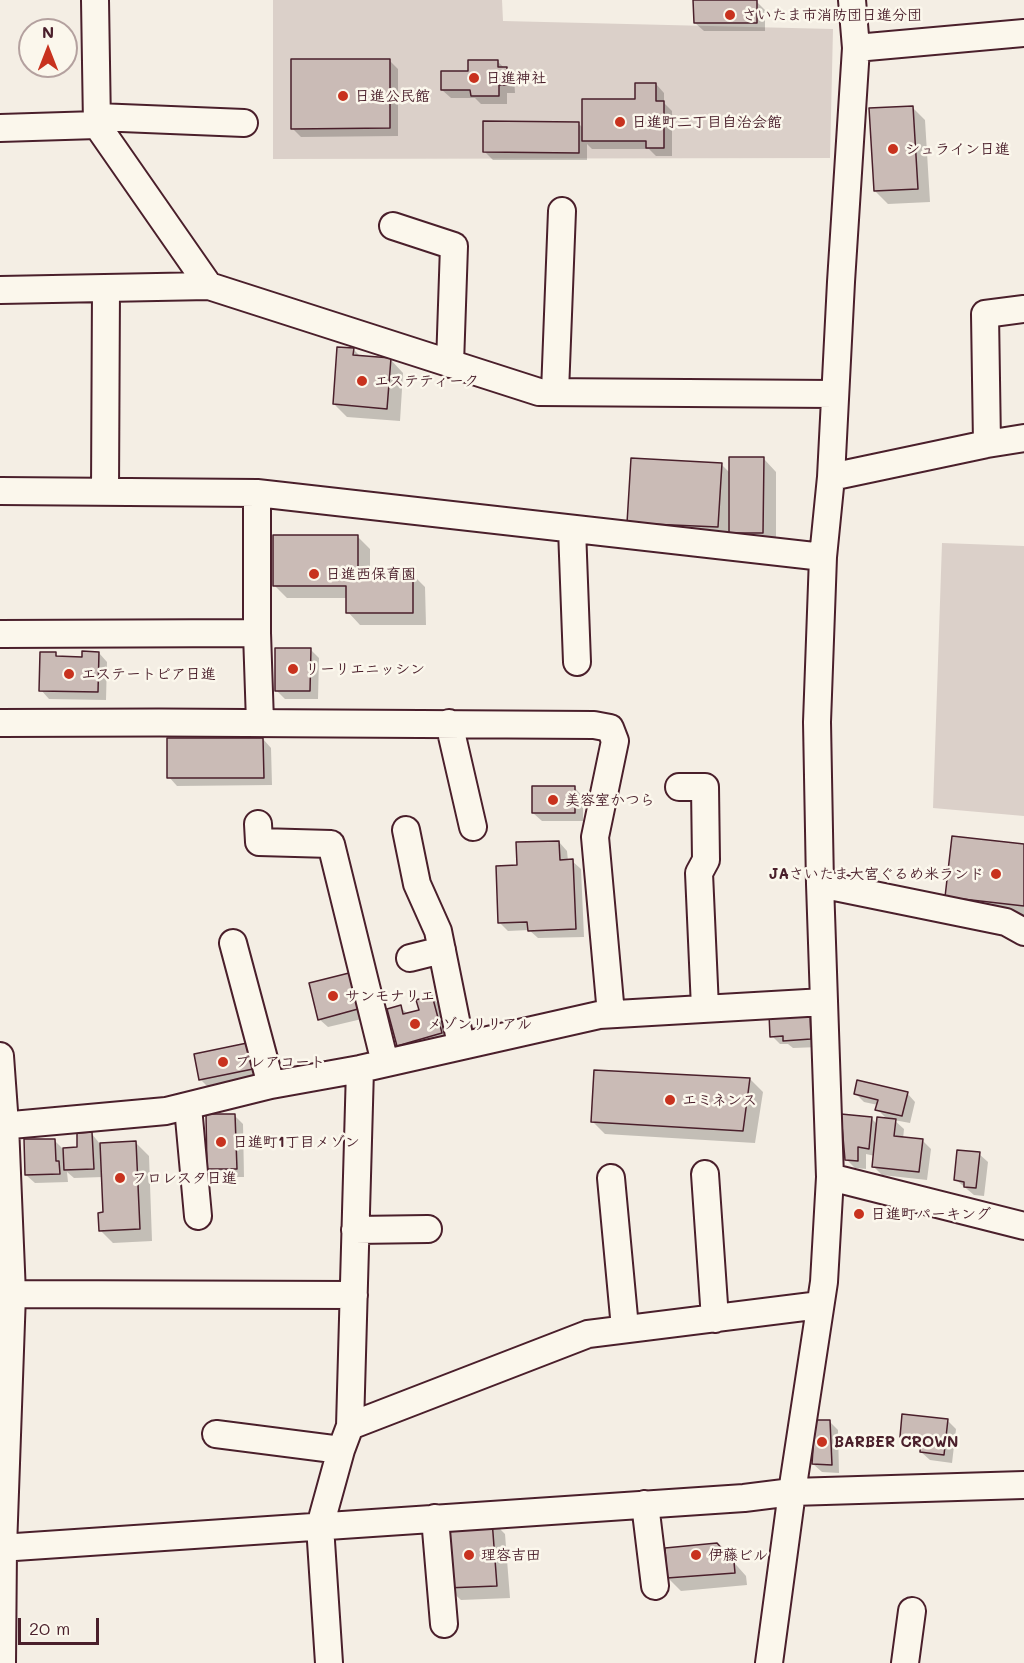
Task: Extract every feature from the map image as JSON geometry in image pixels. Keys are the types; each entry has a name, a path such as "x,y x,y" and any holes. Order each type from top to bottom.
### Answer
{"street":[{"path":"95,0 97,121 208,286"},
{"path":"769,1663 824,1282 830,1177 817,722 823,557 831,477 834,394 856,48 852,0"},
{"path":"856,48 1024,33"},
{"path":"0,128 97,121 244,123"},
{"path":"555,392 562,211"},
{"path":"393,226 454,246 450,364"},
{"path":"0,290 208,286 538,392 834,394"},
{"path":"105,492 106,288"},
{"path":"987,444 985,314 1024,309"},
{"path":"831,477 1024,438"},
{"path":"0,490 256,494 823,557"},
{"path":"256,494 260,722"},
{"path":"572,529 577,662"},
{"path":"0,634 257,633"},
{"path":"0,723 449,723 594,725 610,728 615,741 595,837 611,1014"},
{"path":"449,723 473,827"},
{"path":"679,787 705,787 706,860 699,873 705,1008"},
{"path":"258,824 259,842 331,844 385,1063"},
{"path":"406,830 417,884 438,932 461,1045"},
{"path":"820,884 1006,922 1024,932"},
{"path":"233,943 271,1085"},
{"path":"410,958 442,950"},
{"path":"3,1126 188,1107 271,1085 360,1069 599,1015 824,1002"},
{"path":"0,1056 12,1294 1,1548 2,1663"},
{"path":"329,1663 320,1526 350,1426 360,1069"},
{"path":"188,1107 198,1216"},
{"path":"705,1174 715,1319"},
{"path":"830,1177 1024,1226"},
{"path":"611,1178 625,1328"},
{"path":"355,1230 428,1229"},
{"path":"12,1294 354,1295"},
{"path":"350,1426 588,1334 819,1305"},
{"path":"216,1434 341,1450"},
{"path":"1,1548 744,1498 792,1492 1024,1485"},
{"path":"645,1504 655,1586"},
{"path":"435,1518 444,1624"},
{"path":"905,1663 912,1611"}],"shaded area":[{"path":"273,0 502,0 503,21 833,29 830,158 273,159"},
{"path":"942,543 1024,546 1024,816 933,808"}],"building":[{"path":"693,0 757,0 757,23 694,23"},
{"path":"291,59 390,59 390,128 291,129"},
{"name":"日進神社","path":"468,60 498,60 498,67 507,67 507,85 499,85 499,96 471,96 470,90 441,90 441,71 468,71"},
{"path":"635,83 656,83 656,101 664,101 664,148 646,148 646,141 582,141 582,99 635,99"},
{"name":"シュライン日進","path":"913,106 918,189 874,191 869,108"},
{"path":"483,121 579,122 579,153 483,152"},
{"name":"エステティーク","path":"337,347 354,348 353,355 391,358 387,409 333,404"},
{"path":"729,457 764,457 763,533 729,533"},
{"path":"631,458 722,463 718,527 627,523"},
{"path":"273,535 358,535 358,573 413,572 413,613 346,613 346,586 273,586"},
{"name":"リーリエニッシン","path":"275,648 311,648 310,691 275,691"},
{"name":"エステートピア日進","path":"82,651 99,652 98,692 39,691 40,652 56,652 56,656 82,657"},
{"path":"167,738 263,738 264,778 167,778"},
{"name":"美容室かつら","path":"532,786 575,786 575,813 532,813"},
{"path":"952,836 1024,844 1024,906 945,897"},
{"path":"559,841 560,860 573,859 576,929 528,931 527,922 498,923 496,866 517,865 516,842"},
{"name":"サンモナリエ","path":"349,973 358,1009 318,1020 309,983"},
{"name":"メゾンリリアル","path":"432,995 442,1033 397,1046 387,1009 401,1005 403,1014 419,1010 416,1000"},
{"path":"810,1012 811,1039 783,1041 783,1036 770,1037 769,1014"},
{"name":"ブレアコート","path":"247,1043 253,1069 199,1080 194,1054"},
{"name":"エミネンス","path":"594,1070 750,1078 743,1131 591,1122"},
{"path":"857,1080 908,1092 902,1116 875,1110 878,1100 854,1094"},
{"name":"日進町1丁目メゾン","path":"206,1114 235,1114 237,1169 207,1169"},
{"path":"841,1114 872,1117 869,1149 858,1147 858,1161 845,1160"},
{"path":"877,1117 896,1119 894,1136 923,1139 919,1172 872,1167"},
{"path":"92,1132 94,1169 64,1170 63,1148 77,1147 77,1133"},
{"path":"24,1139 55,1139 56,1161 59,1161 60,1174 25,1175"},
{"name":"フロレスタ日進","path":"136,1141 140,1229 99,1231 98,1213 103,1212 100,1143"},
{"path":"957,1150 980,1152 976,1188 964,1187 964,1182 954,1180"},
{"path":"902,1414 948,1419 944,1455 920,1452 921,1439 900,1437"},
{"name":"BARBER CROWN","path":"815,1420 830,1420 832,1465 812,1464"},
{"name":"理容吉田","path":"492,1520 497,1586 446,1588 441,1524"},
{"name":"伊藤ビル","path":"717,1543 734,1562 735,1573 667,1578 665,1548"}],"place":[{"name":"さいたま市消防団日進分団","path":"730,15"},
{"name":"日進神社","path":"474,78"},
{"name":"日進公民館","path":"343,96"},
{"name":"日進町二丁目自治会館","path":"620,122"},
{"name":"シュライン日進","path":"893,149"},
{"name":"エステティーク","path":"362,381"},
{"name":"日進西保育園","path":"314,574"},
{"name":"リーリエニッシン","path":"293,669"},
{"name":"エステートピア日進","path":"69,674"},
{"name":"美容室かつら","path":"553,800"},
{"name":"JAさいたま大宮ぐるめ米ランド","path":"996,874"},
{"name":"サンモナリエ","path":"333,996"},
{"name":"メゾンリリアル","path":"415,1024"},
{"name":"ブレアコート","path":"223,1062"},
{"name":"エミネンス","path":"670,1100"},
{"name":"日進町1丁目メゾン","path":"221,1142"},
{"name":"フロレスタ日進","path":"120,1178"},
{"name":"日進町パーキング","path":"859,1214"},
{"name":"BARBER CROWN","path":"822,1442"},
{"name":"理容吉田","path":"469,1555"},
{"name":"伊藤ビル","path":"696,1555"}]}
